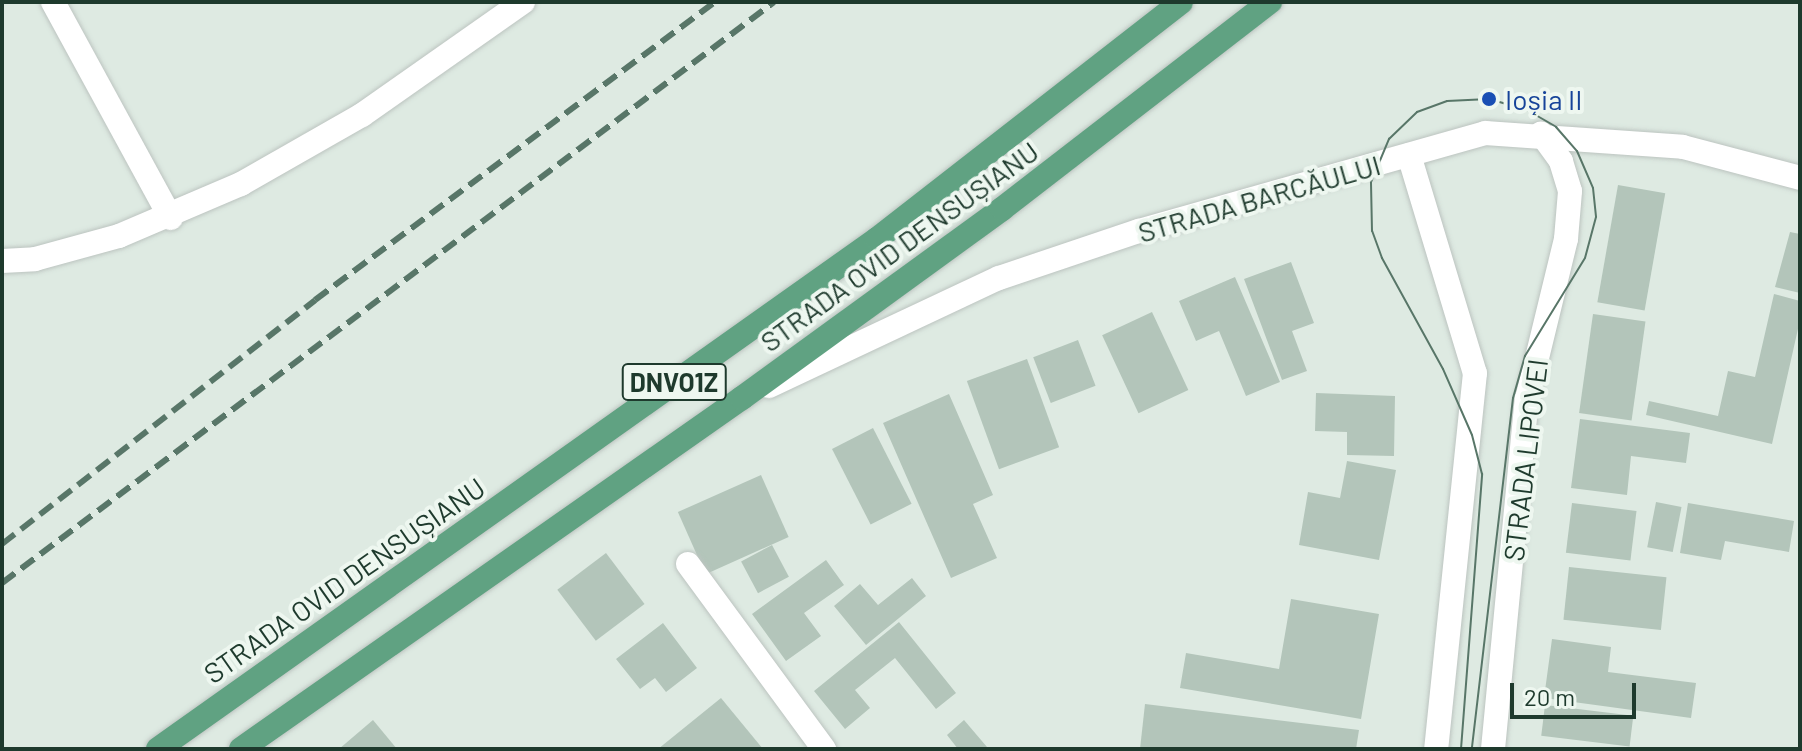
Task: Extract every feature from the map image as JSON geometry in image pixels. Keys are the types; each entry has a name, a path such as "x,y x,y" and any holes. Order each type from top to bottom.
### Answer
{"main road":[{"name":"STRADA OVID DENSUȘIANU","path":"158,749 877,239 1181,2"},
{"name":"STRADA OVID DENSUȘIANU","path":"241,749 742,398 1038,181 1270,2"}],"street":[{"path":"53,2 171,218"},
{"path":"2,261 35,259 171,218 362,115 523,2"},
{"name":"STRADA BARCĂULUI","path":"742,398 999,278 1139,231 1485,133 1541,133 1683,147 1800,178"},
{"name":"STRADA LIPOVEI","path":"1493,749 1527,399 1566,239 1570,191 1561,161 1541,133"},
{"name":"STRADA LIPOVEI","path":"1409,155 1475,373 1436,749"},
{"path":"688,564 824,749"}],"building":[{"path":"1618,185 1665,193 1645,311 1597,302"},
{"path":"1790,232 1800,234 1800,293 1775,287"},
{"path":"1291,262 1314,323 1292,331 1307,371 1282,380 1244,279"},
{"path":"1235,277 1280,382 1246,396 1219,331 1196,341 1179,301"},
{"path":"1774,294 1800,301 1800,320 1772,444 1646,415 1649,401 1718,416 1728,371 1755,377"},
{"path":"1152,312 1188,390 1138,413 1102,335"},
{"path":"1593,314 1645,321 1632,420 1579,413"},
{"path":"1078,340 1096,386 1051,403 1033,357"},
{"path":"1027,359 1059,447 999,469 967,381"},
{"path":"1316,393 1395,396 1394,456 1347,455 1347,432 1315,431"},
{"path":"949,394 993,495 973,504 997,558 951,578 883,423"},
{"path":"1580,419 1690,433 1686,463 1631,456 1627,495 1571,488"},
{"path":"873,428 912,504 871,525 832,449"},
{"path":"1347,461 1396,470 1379,560 1299,545 1308,492 1340,498"},
{"path":"761,475 789,537 706,574 678,512"},
{"path":"1656,502 1682,507 1673,552 1647,547"},
{"path":"1572,503 1637,511 1630,561 1566,553"},
{"path":"1688,503 1794,521 1789,552 1725,541 1721,560 1680,553"},
{"path":"772,545 789,577 758,593 741,561"},
{"path":"606,553 645,604 596,641 557,590"},
{"path":"826,560 844,585 804,613 821,636 786,661 752,614"},
{"path":"1569,567 1666,577 1661,630 1563,620"},
{"path":"912,578 926,596 866,645 834,606 860,584 878,605"},
{"path":"1291,599 1379,614 1361,719 1180,688 1186,653 1279,669"},
{"path":"899,622 956,693 936,709 895,658 855,690 870,708 845,729 814,691"},
{"path":"663,623 697,668 666,692 655,678 640,689 616,659"},
{"path":"1552,639 1611,647 1608,672 1696,683 1691,718 1544,698"},
{"path":"721,698 763,749 658,749"},
{"path":"1145,704 1359,730 1356,749 1140,749"},
{"path":"1545,705 1633,716 1630,747 1541,736"},
{"path":"373,720 397,749 339,749"},
{"path":"964,720 987,747 985,749 958,749 947,735"}],"tram line":[{"path":"1461,749 1482,474 1472,435 1443,369 1382,258 1372,231 1371,182 1389,139 1417,112 1447,101 1489,99 1527,110 1556,127 1577,151 1593,188 1596,217 1585,258 1525,356 1513,398 1472,749"}],"railway":[{"path":"2,544 315,300 715,2"},
{"path":"2,583 774,2"}],"place":[{"name":"Ioșia II","path":"1489,99"}]}
